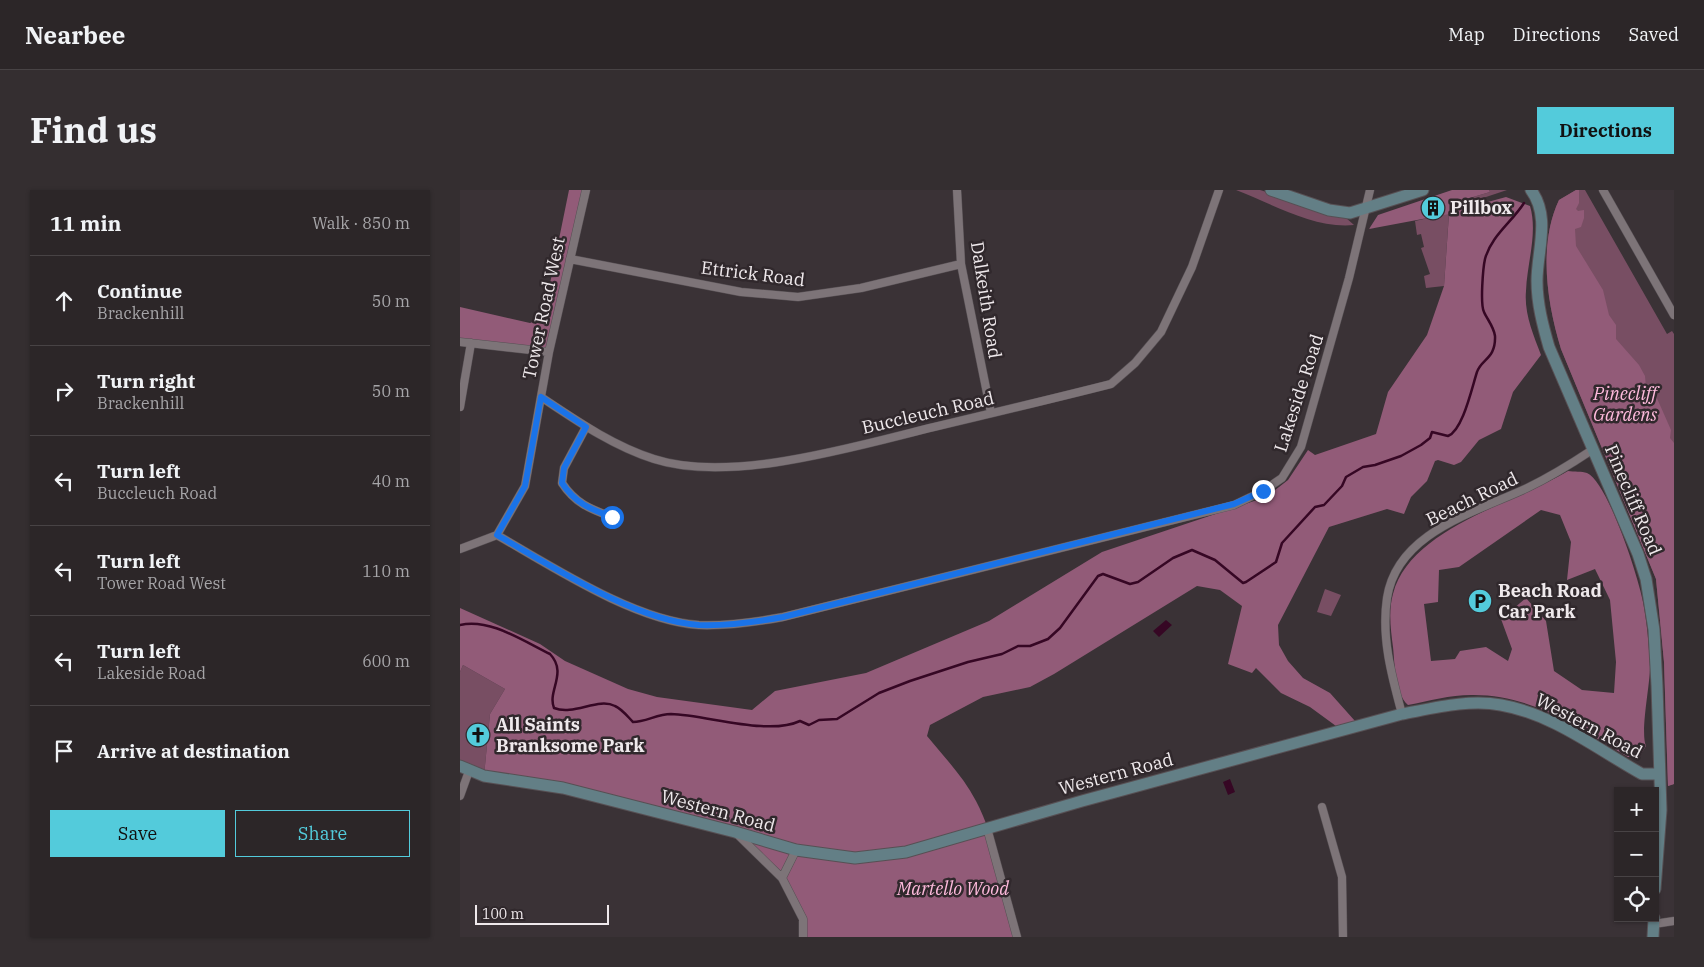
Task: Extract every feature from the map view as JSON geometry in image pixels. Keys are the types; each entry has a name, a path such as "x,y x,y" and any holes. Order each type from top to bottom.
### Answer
{"street":[{"name":"Tower Road West","path":"497,535 525,486 549,352 586,190"},
{"name":"Dalkeith Road","path":"957,190 961,264 991,413"},
{"name":"Buccleuch Road","path":"541,397 586,427 655,459 724,467 763,464 876,441 1111,384 1135,363 1161,332 1192,267 1219,190"},
{"path":"1271,190 1340,212 1365,210 1423,190"},
{"name":"Lakeside Road","path":"497,535 625,604 658,618 699,625 748,623 783,617 1234,504 1263,491 1282,478 1301,447 1347,286 1370,190"},
{"name":"Pinecliff Road","path":"1531,190 1540,210 1542,222 1537,281 1542,323 1560,376 1638,554 1646,580 1657,661 1659,774"},
{"path":"1603,190 1674,315"},
{"name":"Ettrick Road","path":"570,259 741,292 798,297 862,288 961,264"},
{"path":"460,342 549,352"},
{"path":"460,403 471,343"},
{"path":"586,427 564,468 562,483 571,497 590,509 612,517"},
{"name":"Beach Road","path":"1402,714 1391,671 1386,628 1387,597 1396,573 1409,554 1430,535 1447,524 1544,480 1592,450"},
{"path":"460,549 497,535"},
{"name":"Western Road","path":"465,769 563,788 735,832 796,850 855,858 906,852 1402,714 1444,705 1500,704 1538,715 1642,774 1659,774 1660,820 1656,877"},
{"path":"460,796 465,769"},
{"path":"1322,807 1342,877 1343,937"},
{"path":"987,828 1017,937"},
{"path":"735,832 782,878 804,919 803,937"},
{"path":"782,878 796,850"},
{"path":"1659,921 1674,920"},
{"path":"1653,937 1654,922"}],"green space":[{"path":"569,190 586,190 549,352 460,342 460,307 530,323 541,319"},
{"path":"1236,190 1260,190 1345,217 1354,225 1324,223 1309,219"},
{"name":"Martello Wood","path":"1452,190 1489,190 1490,192 1463,200 1462,209 1506,197 1530,206 1533,237 1527,280 1526,307 1541,355 1513,392 1501,429 1479,440 1461,462 1454,465 1438,460 1435,461 1427,481 1411,497 1404,514 1387,509 1329,527 1278,625 1279,645 1288,661 1303,678 1330,693 1355,721 1336,726 1310,707 1281,693 1256,668 1252,673 1228,664 1242,606 1220,590 1197,586 1030,687 983,697 930,725 927,736 965,783 983,816 1000,868 1017,937 803,937 803,919 782,878 735,832 484,776 490,714 505,689 463,665 460,672 460,608 540,644 565,661 628,689 657,697 752,710 775,691 866,673 989,621 1102,552 1266,497 1288,480 1308,450 1315,455 1376,434 1388,392 1427,335 1444,286 1449,214 1369,229 1378,215"},
{"path":"1489,190 1507,190 1462,205 1463,200 1490,192"},
{"name":"Pinecliff Gardens","path":"1576,190 1585,190 1667,334 1672,331 1674,334 1674,784 1668,786 1664,662 1656,579 1561,349 1549,294 1547,255 1552,217 1559,200"},
{"name":"Pinecliff Gardens","path":"1579,190 1579,203 1576,209 1578,211 1584,210 1584,218 1581,227 1575,229 1576,246 1603,290 1609,315 1616,325 1616,339 1639,365 1645,376 1646,388 1656,396 1671,430 1670,438 1674,443 1674,784 1668,786 1664,662 1656,579 1561,349 1549,294 1547,255 1552,217 1559,200"},
{"path":"1449,213 1444,286 1426,288 1424,276 1430,274 1421,248 1424,247 1421,234 1417,235 1415,221"},
{"path":"1568,471 1587,473 1595,480 1604,494 1629,553 1644,610 1650,667 1644,730 1646,746 1639,757 1628,757 1573,724 1514,700 1493,696 1463,695 1408,705 1400,693 1395,670 1390,614 1393,594 1403,571 1420,551 1442,535 1467,520","holes":["1541,510 1560,515 1571,542 1567,580 1595,569 1610,600 1616,662 1614,693 1582,690 1554,671 1546,621 1526,598 1501,619 1512,649 1508,661 1486,647 1460,651 1455,659 1431,661 1424,604 1438,602 1439,570 1459,567"]},
{"path":"1325,589 1341,595 1331,616 1317,612"},
{"path":"463,665 505,689 490,714 484,776 460,766 460,672"}],"shaded area":[{"path":"1166,620 1172,625 1159,637 1153,631"},
{"path":"1230,779 1235,792 1228,795 1223,782"}],"waterway":[{"path":"460,625 483,625 495,628 518,637 550,654 557,668 553,695 554,708 570,710 608,704 620,709 633,722 671,714 755,726 787,725 800,721 809,725 819,720 837,719 879,693 910,681 968,662 1002,654 1018,646 1030,646 1048,639 1060,628 1098,576 1103,574 1130,584 1138,582 1173,558 1192,550 1215,560 1243,583 1246,582 1276,562 1282,543 1315,507 1324,505 1342,486 1346,477 1363,467 1401,456 1421,445 1430,438 1432,432 1448,436 1458,426 1477,372 1491,354 1495,344 1492,326 1484,312 1482,302 1485,259 1492,243 1524,203"}],"place":[{"name":"Pillbox","path":"1433,208"},
{"name":"Beach Road Car Park","path":"1480,601"},
{"name":"All Saints Branksome Park","path":"478,735"}],"route":[{"path":"612,517 590,509 571,497 562,483 564,468 586,427 541,397 525,486 497,535 554,568 625,604 658,618 699,625 748,623 783,617 1234,504 1263,491"}]}
